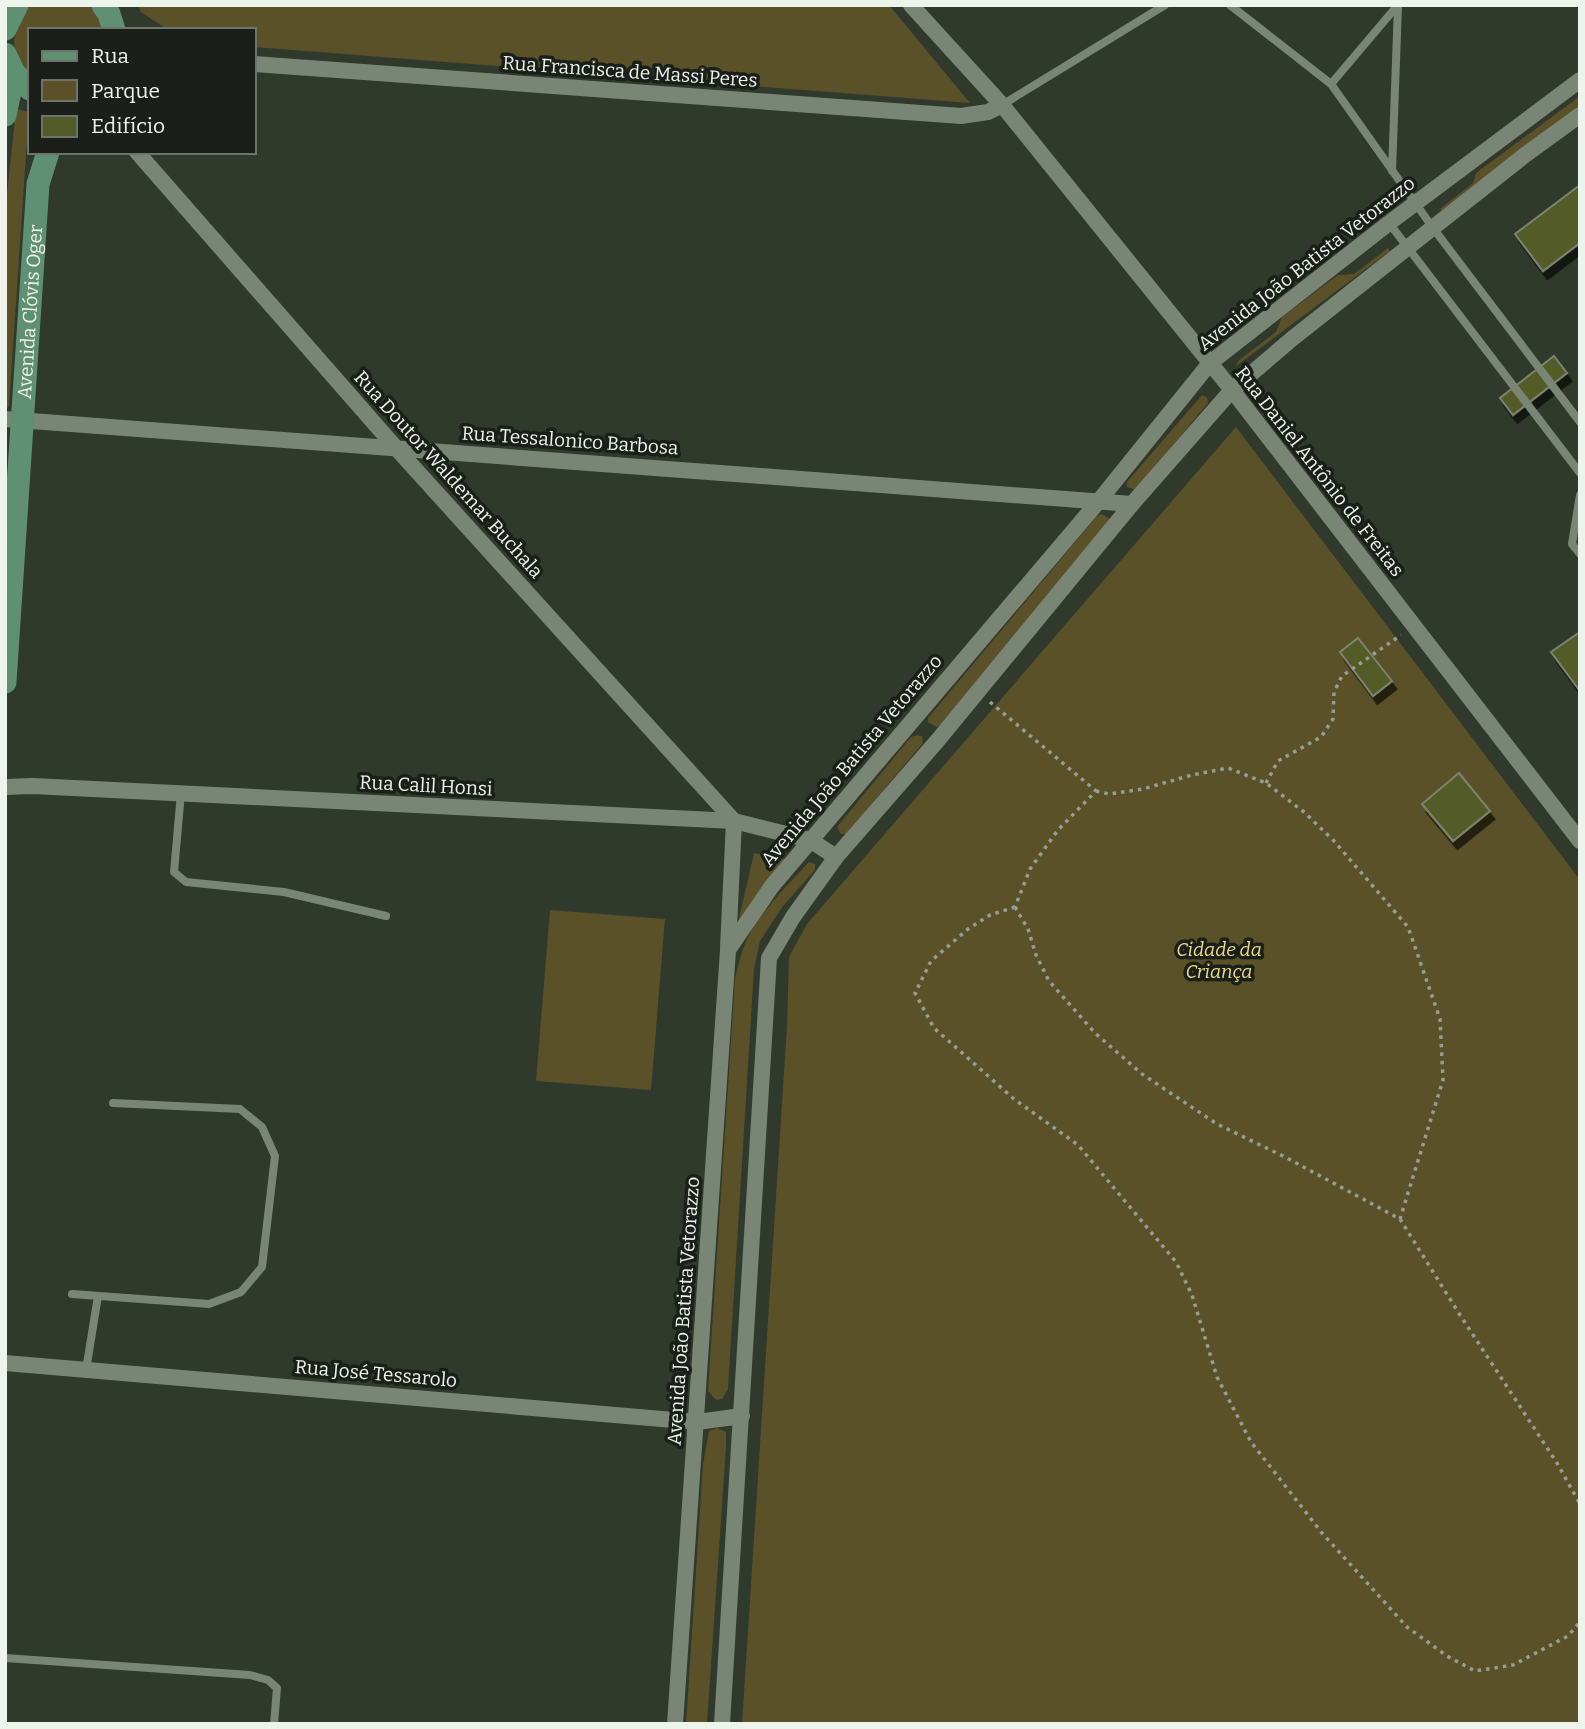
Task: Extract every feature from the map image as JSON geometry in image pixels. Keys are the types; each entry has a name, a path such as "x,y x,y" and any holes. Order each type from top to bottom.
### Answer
{"main road":[{"path":"5,29 18,5"},
{"path":"103,6 113,28"},
{"path":"5,115 12,66"},
{"name":"Avenida Clóvis Oger","path":"5,682 14,420 38,184 47,154"}],"street":[{"name":"Rua Daniel Antônio de Freitas","path":"911,5 1002,105 1232,390 1580,841"},
{"name":"Rua Francisca de Massi Peres","path":"256,64 961,116 988,112 1002,105"},
{"name":"Avenida João Batista Vetorazzo","path":"675,1724 728,950 772,886 1098,502 1209,363 1389,223 1580,80"},
{"path":"722,1724 769,958 793,917 836,857 938,740 1132,505 1232,390 1293,338 1580,115"},
{"name":"Rua Doutor Waldemar Buchala","path":"139,154 396,448 734,821"},
{"name":"Rua Tessalonico Barbosa","path":"14,420 1132,505"},
{"path":"914,720 938,740"},
{"name":"Rua Calil Honsi","path":"5,787 181,793 734,821 810,840 836,857"},
{"path":"728,950 734,821"},
{"name":"Rua José Tessarolo","path":"5,1363 697,1422 742,1416"}],"lane":[{"path":"1002,105 1165,5"},
{"path":"1230,5 1331,84 1415,204 1580,422"},
{"path":"1331,84 1398,5"},
{"path":"1392,171 1398,5"},
{"path":"1389,223 1580,473"},
{"path":"1580,495 1572,544 1580,554"},
{"path":"181,793 174,872 178,878 186,882 284,892 386,916"},
{"path":"72,1294 209,1304 241,1292 262,1267 275,1156 262,1127 240,1109 113,1103"},
{"path":"86,1370 98,1296"},
{"path":"5,1658 250,1675 268,1680 277,1688 274,1724"}],"path":[{"path":"1266,783 1278,761 1321,737 1333,719 1334,692 1342,676 1414,626"},
{"path":"978,692 1096,790 1109,794 1143,789 1228,768 1266,783 1304,812 1335,841 1408,927 1440,1019 1443,1080 1400,1219"},
{"path":"1015,907 1030,869 1058,830 1096,790"},
{"path":"1015,907 1028,929 1049,981 1094,1033 1142,1074 1217,1124 1400,1219 1558,1463 1580,1504"},
{"path":"1015,907 990,915 968,929 931,961 915,993 934,1028 1014,1099 1078,1145 1176,1262 1192,1295 1217,1377 1251,1442 1322,1533 1407,1627 1447,1656 1475,1671 1513,1665 1568,1636 1580,1622"}],"green space":[{"path":"29,5 90,5 104,28 28,28 28,74 18,60 14,42 23,14"},
{"path":"138,5 889,5 970,103 256,47 256,28 165,28 141,12"},
{"path":"1580,96 1580,111 1443,212 1440,209 1473,183 1476,173"},
{"path":"16,109 28,112 28,131 9,406 5,410 5,213"},
{"path":"1388,248 1390,251 1235,367 1239,360 1276,332 1282,317 1338,275 1354,274"},
{"path":"1202,395 1207,397 1208,403 1136,490 1127,487 1127,482"},
{"name":"Cidade da Criança","path":"1236,427 1580,880 1580,1724 742,1724 787,1026 789,957 807,924"},
{"path":"1102,514 1110,519 1109,524 941,724 937,727 928,722 928,718 1097,516"},
{"path":"922,736 923,743 846,834 841,834 837,827 911,737"},
{"path":"754,853 787,860 737,927"},
{"path":"809,862 815,864 815,870 783,906 760,941 754,969 728,1389 722,1399 716,1400 708,1391 735,979 742,952 754,927"},
{"path":"550,910 665,919 651,1090 536,1081"},
{"path":"717,1428 726,1432 726,1447 707,1724 686,1724 703,1464 709,1431"}],"building":[{"path":"1580,185 1580,243 1543,271 1515,234"},
{"path":"1554,356 1567,373 1513,415 1500,398"},
{"path":"1580,632 1580,691 1551,652"},
{"path":"1358,638 1392,681 1373,696 1340,652"},
{"path":"1459,773 1490,811 1453,841 1422,804"}]}
